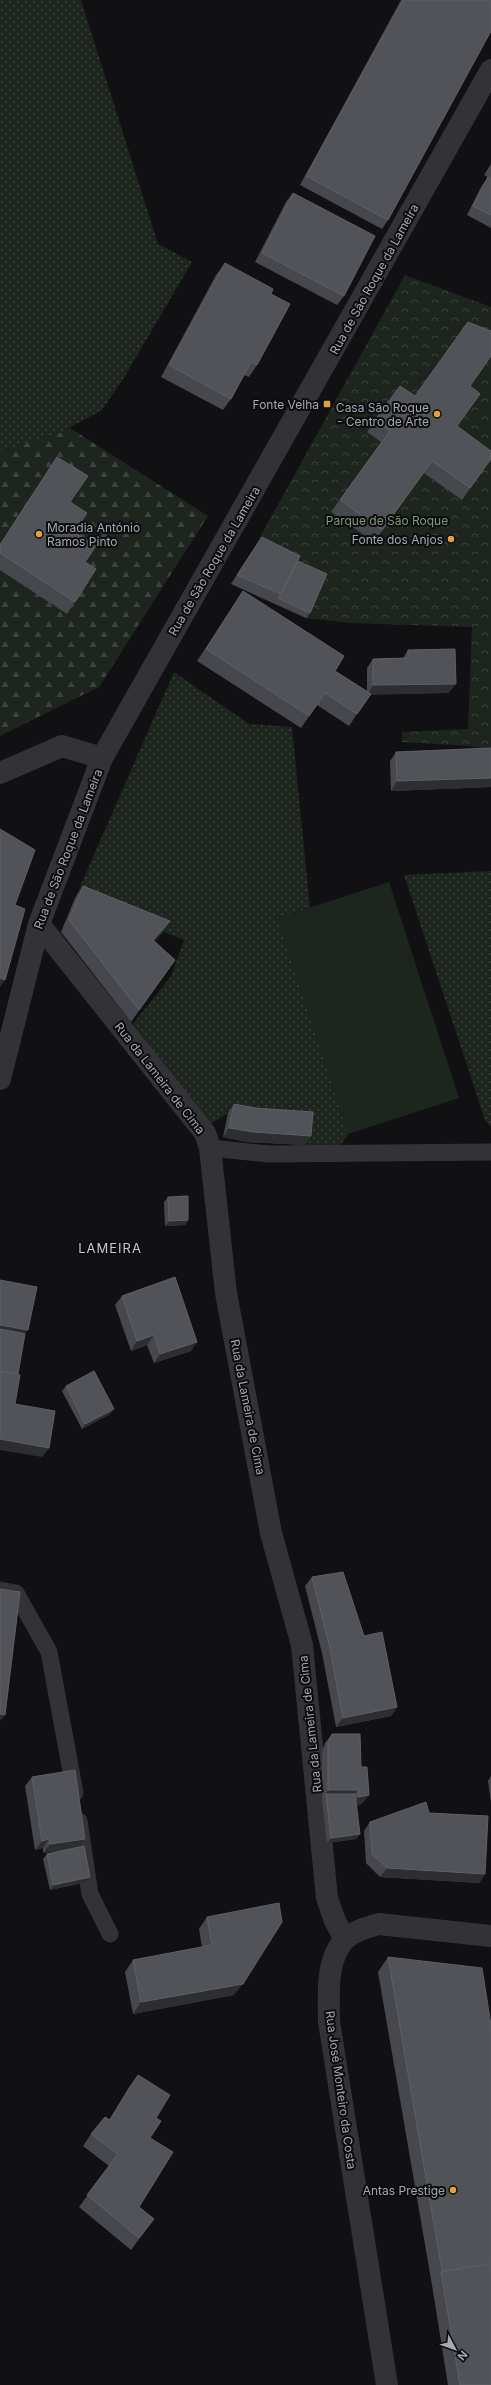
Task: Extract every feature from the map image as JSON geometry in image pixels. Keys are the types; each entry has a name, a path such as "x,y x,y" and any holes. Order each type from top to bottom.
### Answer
{"street":[{"name":"Rua de São Roque da Lameira","path":"0,1079 39,924 102,758 491,70"},
{"path":"0,773 62,746 102,758"},
{"name":"Rua da Lameira de Cima","path":"39,924 205,1133 210,1148 226,1293 271,1533 302,1645 327,1898 335,1922 345,1940"},
{"path":"345,1940 362,1929 379,1924 491,1936"},
{"name":"Rua José Monteiro da Costa","path":"345,1940 334,1959 329,1979 329,2022 387,2385"}],"lane":[{"path":"210,1148 269,1154 491,1152"},
{"path":"0,1590 16,1592 49,1652 71,1768 90,1894 110,1934"}],"green space":[{"path":"0,0 81,0 158,244 192,262 122,381 101,411 55,435 0,451"},
{"name":"Parque de São Roque","path":"405,275 491,307 491,751 471,746 402,742 402,732 468,729 472,627 351,623 306,618 231,584 255,546"},
{"path":"70,428 208,516 99,687 0,736 0,451 55,435"},
{"path":"174,672 249,724 292,727 310,908 278,918 348,1134 339,1148 304,1145 306,1121 228,1113 209,1125 133,1024 171,976 184,940 76,896"},
{"path":"491,871 491,1127 485,1120 404,875"},
{"path":"389,882 459,1098 348,1134 278,918"}],"building":[{"path":"403,0 491,0 491,31 388,220 306,176"},
{"path":"488,177 491,179 491,215 473,206"},
{"path":"293,193 375,236 344,296 262,253"},
{"path":"225,263 273,289 271,294 290,304 257,365 251,362 231,399 169,365"},
{"path":"468,322 491,331 491,356 470,386 480,394 457,426 491,451 491,459 470,488 432,461 382,530 340,500 390,431 375,420 400,386 415,396"},
{"name":"Moradia António Ramos Pinto","path":"57,457 88,476 70,502 87,513 74,532 96,546 85,562 96,569 75,602 0,553 0,545"},
{"path":"262,537 300,556 281,594 237,575"},
{"path":"298,561 327,574 310,613 278,598"},
{"path":"243,591 344,656 335,671 371,694 357,714 325,693 309,716 206,649"},
{"path":"455,649 456,684 373,685 373,659 408,658 408,650"},
{"path":"491,748 491,778 397,781 396,752"},
{"path":"0,829 35,850 15,905 25,909 5,980 0,978"},
{"path":"83,886 170,921 153,940 175,960 139,1010 69,920"},
{"path":"234,1104 255,1108 313,1112 311,1136 254,1132 229,1128"},
{"path":"188,1196 188,1220 169,1221 168,1197"},
{"path":"175,1277 197,1342 160,1354 154,1335 137,1341 122,1296"},
{"path":"0,1280 37,1287 28,1330 0,1325"},
{"path":"0,1329 25,1334 18,1374 0,1371"},
{"path":"0,1371 20,1375 15,1404 55,1411 49,1448 0,1439"},
{"path":"94,1371 114,1409 85,1424 66,1386"},
{"path":"343,1572 364,1636 382,1632 397,1707 343,1718 329,1644 312,1577"},
{"path":"0,1589 20,1592 5,1715 0,1714"},
{"path":"332,1734 360,1734 361,1767 367,1767 369,1795 358,1797 358,1790 328,1790 328,1743"},
{"path":"75,1770 85,1839 50,1844 49,1839 42,1841 32,1777"},
{"path":"326,1794 355,1794 360,1834 331,1838"},
{"path":"426,1802 429,1813 488,1816 485,1874 387,1868 372,1854 370,1822"},
{"path":"84,1846 90,1877 53,1885 47,1854"},
{"path":"279,1903 282,1922 243,1984 141,2002 133,1960 212,1945 207,1917"},
{"name":"Antas Prestige","path":"388,1957 482,1968 491,2025 491,2263 442,2271"},
{"path":"138,2075 170,2095 156,2118 161,2121 150,2138 173,2152 139,2207 154,2219 139,2238 87,2195 118,2154 91,2134 105,2117 110,2120"},
{"path":"491,2264 491,2385 460,2385 441,2272"}],"place":[{"name":"Fonte Velha","path":"327,404"},
{"name":"Casa São Roque - Centro de Arte","path":"437,414"},
{"name":"Moradia António Ramos Pinto","path":"39,534"},
{"name":"Fonte dos Anjos","path":"451,539"},
{"name":"Antas Prestige","path":"453,2190"}],"district":[{"name":"LAMEIRA","path":"110,1248"}]}
